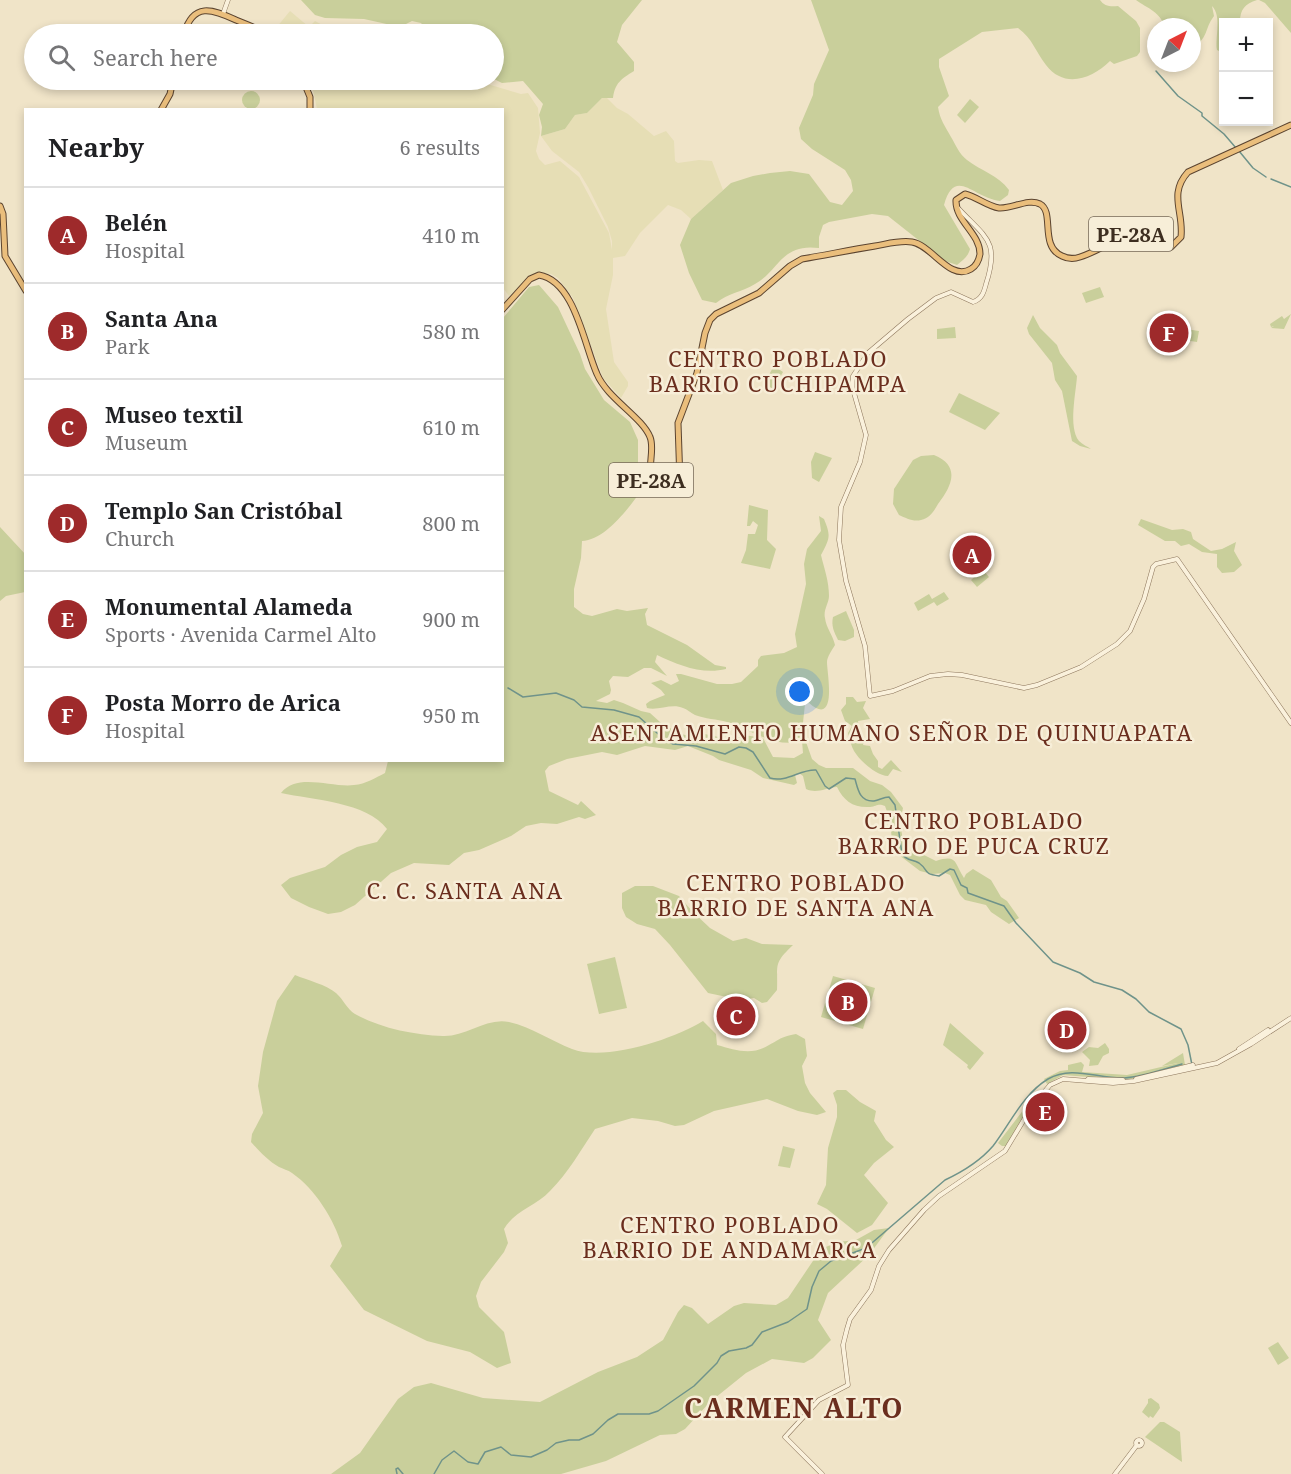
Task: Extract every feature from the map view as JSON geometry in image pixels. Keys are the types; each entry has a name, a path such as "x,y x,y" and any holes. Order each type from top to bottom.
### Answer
{"highway":[{"path":"188,24 190,19 202,11 214,10 245,24"},
{"path":"162,108 171,90"},
{"path":"307,90 310,108"},
{"name":"PE-28A","path":"504,308 530,279 539,275 557,284 571,304 597,376 651,437 650,478 653,484 660,490 669,492 677,488 680,482 678,423 697,373 710,320 716,314 751,298 798,261 904,241 923,245 951,269 959,272 968,271 977,263 980,254 956,206 956,200 965,194 1001,208 1031,202 1040,204 1044,207 1050,243 1054,250 1063,256 1080,257 1126,235 1134,234 1171,247 1181,237 1182,227 1178,206 1180,181 1192,170 1291,125"},
{"path":"0,206 3,214 5,256 24,288"}],"street":[{"path":"223,14 228,0"},
{"path":"956,206 988,240 992,248 992,262 981,296 973,302 951,292 936,298 868,353 853,376 852,386 866,435 860,462 841,507 839,540 846,581 865,646 870,696 893,691 930,676 948,674 1024,688 1081,668 1117,644 1130,631 1144,599 1152,567 1177,559 1291,723"},
{"path":"822,1474 785,1437 819,1400 848,1385 843,1345 847,1329 850,1319 872,1290 879,1266 889,1250 939,1196 1005,1151 1042,1092 1054,1082 1063,1079 1122,1080 1216,1061 1291,1016"},
{"path":"1115,1474 1137,1445"}],"shaded area":[{"path":"290,11 305,24 279,24"},
{"path":"504,89 521,94 528,93 538,108 540,133 536,151 539,159 545,165 560,161 579,177 609,233 612,250 608,227 579,172 552,151 541,136 565,129 575,115 587,113 602,98 606,97 654,136 666,131 674,141 675,161 678,163 712,161 723,190 691,219 681,210 668,205 640,233 625,256 613,258 613,275 606,309 614,362 628,382 621,398 603,378 573,298 558,278 551,274 536,273 509,296 504,289 504,108 317,108 313,90"}],"green space":[{"path":"301,0 642,0 622,25 617,42 634,62 634,71 619,82 613,98 602,98 587,113 575,115 565,129 541,136 542,127 539,115 543,104 523,81 504,83 504,24 422,24 412,21 406,24 386,24 364,19 325,18 315,15"},
{"path":"811,0 1100,0 1108,6 1118,6 1136,21 1140,28 1140,52 1137,56 1114,64 1110,61 1087,77 1069,79 1061,77 1046,65 1034,45 1018,28 982,32 939,59 939,67 949,96 938,107 945,126 964,158 995,177 1009,190 1008,195 1000,201 959,186 948,194 944,205 970,249 963,260 957,265 945,261 888,216 872,214 823,225 819,237 819,248 796,250 782,259 755,284 716,303 702,300 689,273 680,245 691,219 731,183 753,176 790,171 809,174 830,202 842,205 853,191 851,180 845,170 812,149 801,139 799,128 829,50"},
{"path":"1136,0 1257,0 1244,8 1240,18 1219,18 1219,51 1217,50 1217,15 1212,6 1214,16 1201,41 1201,18 1160,18"},
{"path":"1259,0 1291,0 1291,33 1265,3"},
{"path":"251,91 259,97 259,103 254,108 245,106 242,100 245,94"},
{"path":"970,99 979,107 965,123 957,115"},
{"path":"539,285 558,307 585,369 604,400 630,422 638,440 638,468 643,486 636,498 615,522 599,535 582,541 581,558 574,589 574,607 583,614 592,616 617,609 627,611 648,608 645,614 647,625 687,645 715,665 726,667 726,669 717,671 699,670 657,655 655,662 667,676 651,668 644,668 628,677 613,676 609,681 610,694 596,701 607,703 614,700 650,713 680,734 691,736 696,732 727,739 744,735 763,738 773,757 794,758 803,753 802,741 806,742 812,759 819,765 826,768 853,768 870,781 882,785 891,792 903,808 901,830 907,851 920,853 936,861 952,859 964,878 973,869 991,880 1001,897 1007,901 1019,918 1009,924 991,912 986,905 965,900 950,875 920,871 899,855 892,841 890,820 885,806 854,805 846,800 837,787 817,791 806,789 803,776 799,773 795,775 797,783 794,785 763,778 751,770 719,760 688,746 675,750 645,746 617,755 602,752 567,759 549,766 545,771 549,791 578,805 581,801 596,815 585,819 579,817 557,824 541,823 526,826 511,836 479,850 464,853 449,865 414,863 391,873 355,905 341,912 328,914 291,898 281,885 290,878 325,867 357,847 377,842 387,829 378,820 353,808 281,793 288,787 305,782 345,785 362,783 385,773 388,762 504,762 504,317 529,287"},
{"path":"1100,287 1104,297 1086,303 1082,293"},
{"path":"1291,314 1284,329 1271,328 1274,326 1271,327 1270,324 1282,316 1284,319"},
{"path":"1033,315 1040,328 1057,345 1060,353 1077,376 1074,427 1079,441 1091,449 1072,441 1062,391 1055,380 1052,363 1029,334 1027,328"},
{"path":"955,327 956,338 937,339 937,329"},
{"path":"1179,328 1199,331 1197,342 1178,339"},
{"path":"774,366 783,372 773,389 764,383"},
{"path":"959,393 1000,413 985,430 949,412"},
{"path":"815,452 832,458 819,482 812,478 811,462"},
{"path":"934,455 948,465 951,471 947,490 927,518 915,520 899,515 893,504 894,489 913,460 921,456"},
{"path":"749,505 768,510 767,540 776,549 770,569 741,563 746,550 748,534 755,534 758,525 753,521 750,526 747,526"},
{"path":"819,516 824,519 828,529 828,541 821,555 829,590 825,618 835,645 827,660 829,696 827,704 824,709 818,709 809,703 805,704 801,741 792,743 773,740 727,722 695,715 679,707 647,708 646,704 650,701 665,695 651,683 661,680 671,685 679,681 676,674 717,684 741,682 758,666 761,656 784,653 797,647 795,634 806,584 804,564 807,549 821,531"},
{"path":"1141,519 1172,530 1183,529 1191,532 1193,539 1211,551 1222,549 1236,542 1234,551 1242,565 1234,572 1222,573 1217,567 1217,554 1202,552 1189,544 1181,546 1175,541 1165,541 1138,525"},
{"path":"0,527 24,553 24,592 6,596 0,601"},
{"path":"983,570 989,577 977,587 971,580"},
{"path":"944,592 949,599 937,606 934,602 918,611 914,603 929,594 932,599"},
{"path":"846,611 854,630 854,637 845,641 838,640 834,632 833,617"},
{"path":"846,697 853,697 857,702 866,701 863,708 870,719 858,721 860,740 864,742 863,745 870,746 878,761 878,767 882,769 891,760 902,772 893,769 888,776 879,774 857,755 848,733 852,726 845,721 841,710 846,704"},
{"path":"635,886 653,886 679,896 710,928 733,941 746,938 762,944 793,945 779,961 777,990 767,1002 762,1003 754,998 741,1000 708,993 655,929 637,924 626,917 622,908 622,893"},
{"path":"615,957 627,1008 599,1014 587,964"},
{"path":"295,975 332,990 352,1012 365,1019 386,1027 421,1034 443,1036 460,1034 484,1024 501,1021 526,1027 572,1049 602,1053 639,1047 658,1041 703,1021 716,1034 717,1045 737,1050 756,1050 796,1034 805,1039 807,1056 802,1066 805,1083 810,1093 826,1112 817,1115 798,1111 767,1099 714,1111 684,1125 675,1126 658,1121 632,1118 595,1129 557,1184 508,1223 504,1229 508,1243 504,1252 481,1282 476,1296 479,1307 504,1332 511,1363 497,1368 470,1352 427,1341 364,1310 330,1266 342,1246 323,1205 300,1180 271,1162 251,1142 252,1134 263,1113 258,1086 263,1052 277,1001"},
{"path":"833,976 875,988 863,1029 821,1017"},
{"path":"950,1023 984,1053 970,1070 968,1065 943,1045"},
{"path":"1105,1043 1109,1053 1103,1056 1098,1065 1089,1066 1090,1060 1082,1052 1089,1047 1098,1048"},
{"path":"1183,1053 1185,1065 1127,1080 1063,1075 1047,1084 1044,1079 1060,1071 1068,1070 1068,1065 1081,1062 1084,1065 1082,1072 1127,1075 1178,1063 1162,1066"},
{"path":"837,1090 846,1090 860,1102 876,1111 874,1121 886,1140 894,1147 874,1163 864,1175 888,1203 872,1225 857,1233 827,1209 817,1204 826,1185 828,1148 837,1117 837,1105 833,1093"},
{"path":"1038,1091 1040,1095 1025,1113 1006,1146 1002,1146 998,1143"},
{"path":"783,1146 795,1149 790,1168 778,1166"},
{"path":"889,1228 869,1255 828,1293 818,1320 831,1340 813,1358 804,1363 772,1359 746,1373 710,1402 685,1429 676,1434 660,1435 606,1461 561,1474 331,1474 360,1453 398,1399 414,1387 431,1383 483,1398 540,1402 598,1372 637,1357 663,1340 684,1305 692,1308 708,1324 734,1306 744,1303 776,1305 788,1298 821,1249 838,1242 856,1240 874,1230"},
{"path":"627,1240 634,1248 619,1261 612,1253"},
{"path":"1278,1342 1289,1358 1278,1365 1268,1348"},
{"path":"1151,1398 1159,1404 1160,1408 1153,1418 1150,1416 1149,1418 1142,1412 1148,1399"},
{"path":"1160,1422 1180,1432 1182,1462 1145,1437"}],"waterway":[{"path":"1157,72 1178,96 1202,113 1202,116 1224,134 1236,148"},
{"path":"1239,151 1253,168 1266,177"},
{"path":"1271,179 1291,187"},
{"path":"508,688 523,697 556,693 574,700 582,707 614,710 639,717 665,740 673,744 696,746 725,754 739,747 746,748 753,752 770,778 782,779 816,770 829,789 846,778 855,779 860,795 866,800 874,801 889,797 895,805 904,856 919,863 933,875 939,876 950,869 954,870 961,885 967,888 968,893 1004,906 1016,923 1053,962 1080,973 1094,982 1122,990 1136,999 1149,1012 1181,1029 1188,1045 1192,1065"},
{"path":"434,1474 442,1460 454,1451 468,1462 478,1464 485,1452 501,1447 511,1455 531,1457 556,1443 579,1440 593,1434 618,1414 649,1414 658,1411 694,1386 721,1356 729,1351 752,1345 762,1332 788,1322 807,1309 812,1287 819,1271 831,1261 866,1248 945,1180 983,1156 993,1146 1024,1101 1048,1079 1066,1073 1124,1078 1182,1064"},
{"path":"397,1474 396,1469 398,1468 403,1474"}],"place":[{"name":"Posta Morro de Arica","path":"1169,333"},
{"name":"Belén","path":"972,555"},
{"name":"Santa Ana","path":"848,1002"},
{"name":"Museo textil","path":"736,1016"},
{"name":"Templo San Cristóbal","path":"1067,1030"},
{"name":"Monumental Alameda","path":"1045,1112"}],"district":[{"name":"CENTRO POBLADO BARRIO CUCHIPAMPA","path":"778,370"},
{"name":"ASENTAMIENTO HUMANO SEÑOR DE QUINUAPATA","path":"892,732"},
{"name":"CENTRO POBLADO BARRIO DE PUCA CRUZ","path":"974,832"},
{"name":"C. C. SANTA ANA","path":"465,890"},
{"name":"CENTRO POBLADO BARRIO DE SANTA ANA","path":"796,894"},
{"name":"CENTRO POBLADO BARRIO DE ANDAMARCA","path":"730,1236"},
{"name":"CARMEN ALTO","path":"794,1407"}]}
